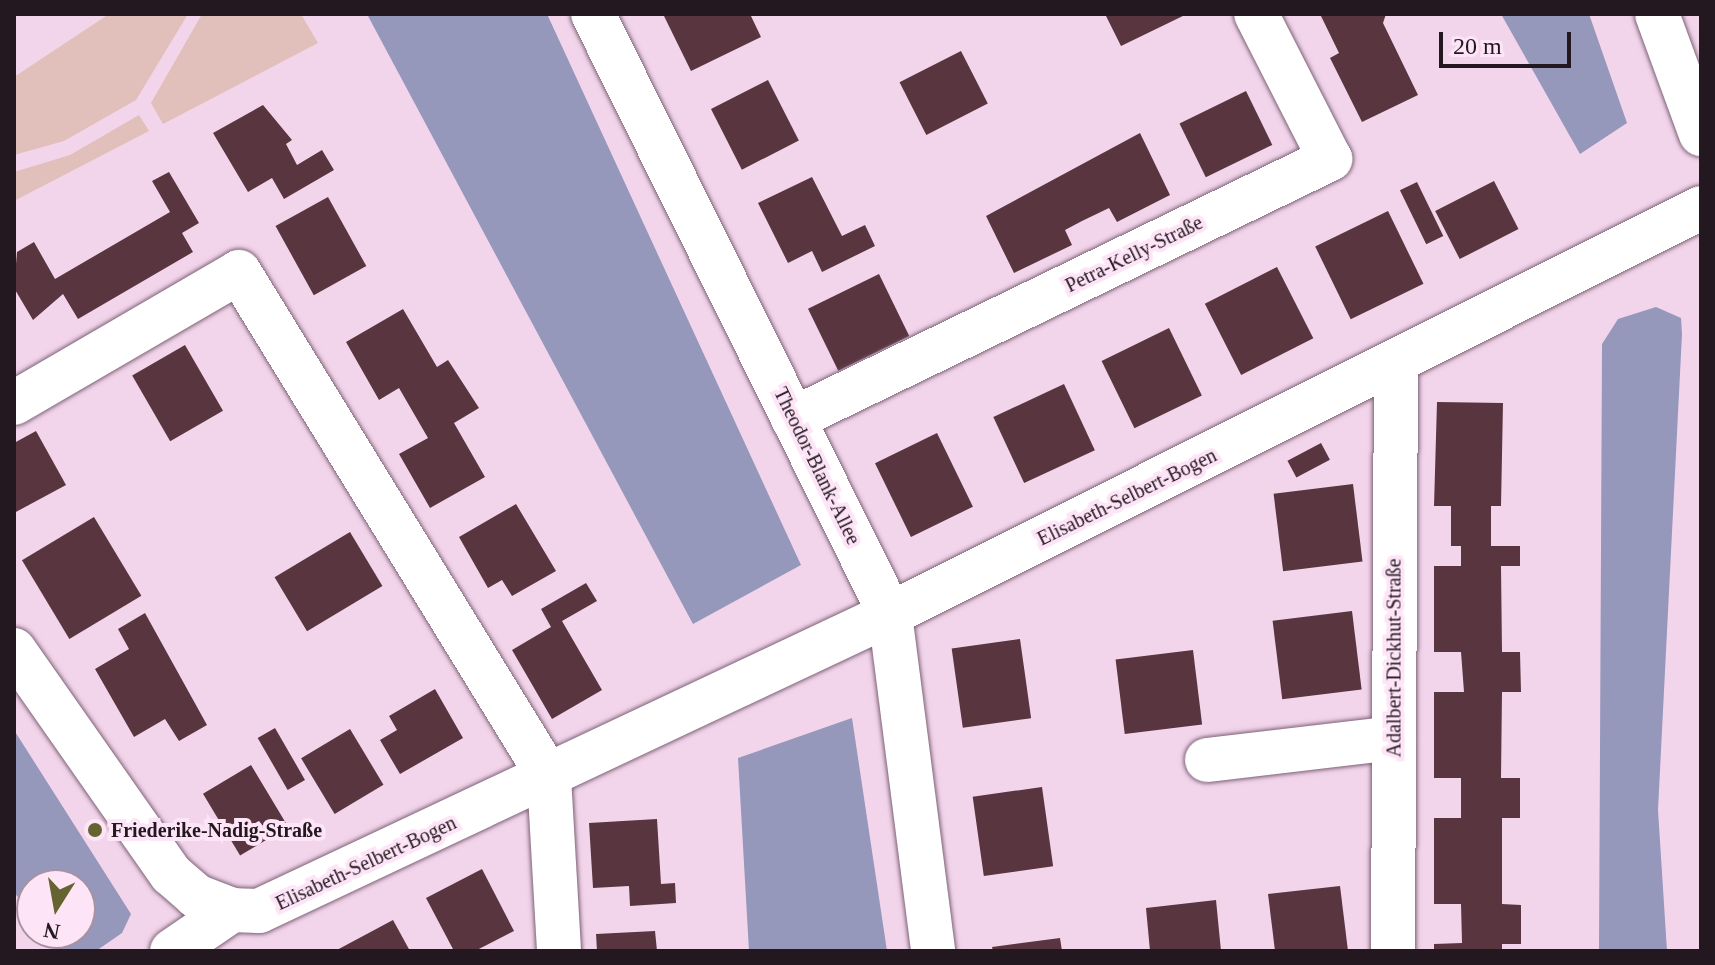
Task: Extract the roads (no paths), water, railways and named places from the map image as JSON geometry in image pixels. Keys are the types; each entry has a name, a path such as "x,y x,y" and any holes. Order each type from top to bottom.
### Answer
{"street":[{"name":"Theodor-Blank-Allee","path":"593,14 890,614 933,951"},
{"name":"Petra-Kelly-Straße","path":"793,419 1330,159 1256,14"},
{"path":"1657,14 1701,134"},
{"name":"Elisabeth-Selbert-Bogen","path":"14,650 146,846 196,896 232,910 259,911 302,895 890,614 1396,365 1701,208"},
{"path":"14,403 239,272 549,777 559,951"},
{"name":"Adalbert-Dickhut-Straße","path":"1393,951 1396,365"},
{"path":"1207,760 1394,738"},
{"path":"172,951 232,910"}],"water":[{"path":"547,14 801,565 693,624 368,16"},
{"path":"1501,14 1589,14 1627,123 1580,154"},
{"path":"1656,307 1681,318 1682,334 1658,810 1667,951 1599,951 1602,344 1618,319"},
{"path":"852,718 887,951 749,951 738,758"},
{"path":"14,730 131,914 122,933 96,951 58,951 56,949 96,949 96,869 16,869 16,895"}],"place":[{"name":"Friederike-Nadig-Straße","path":"95,830"}]}
